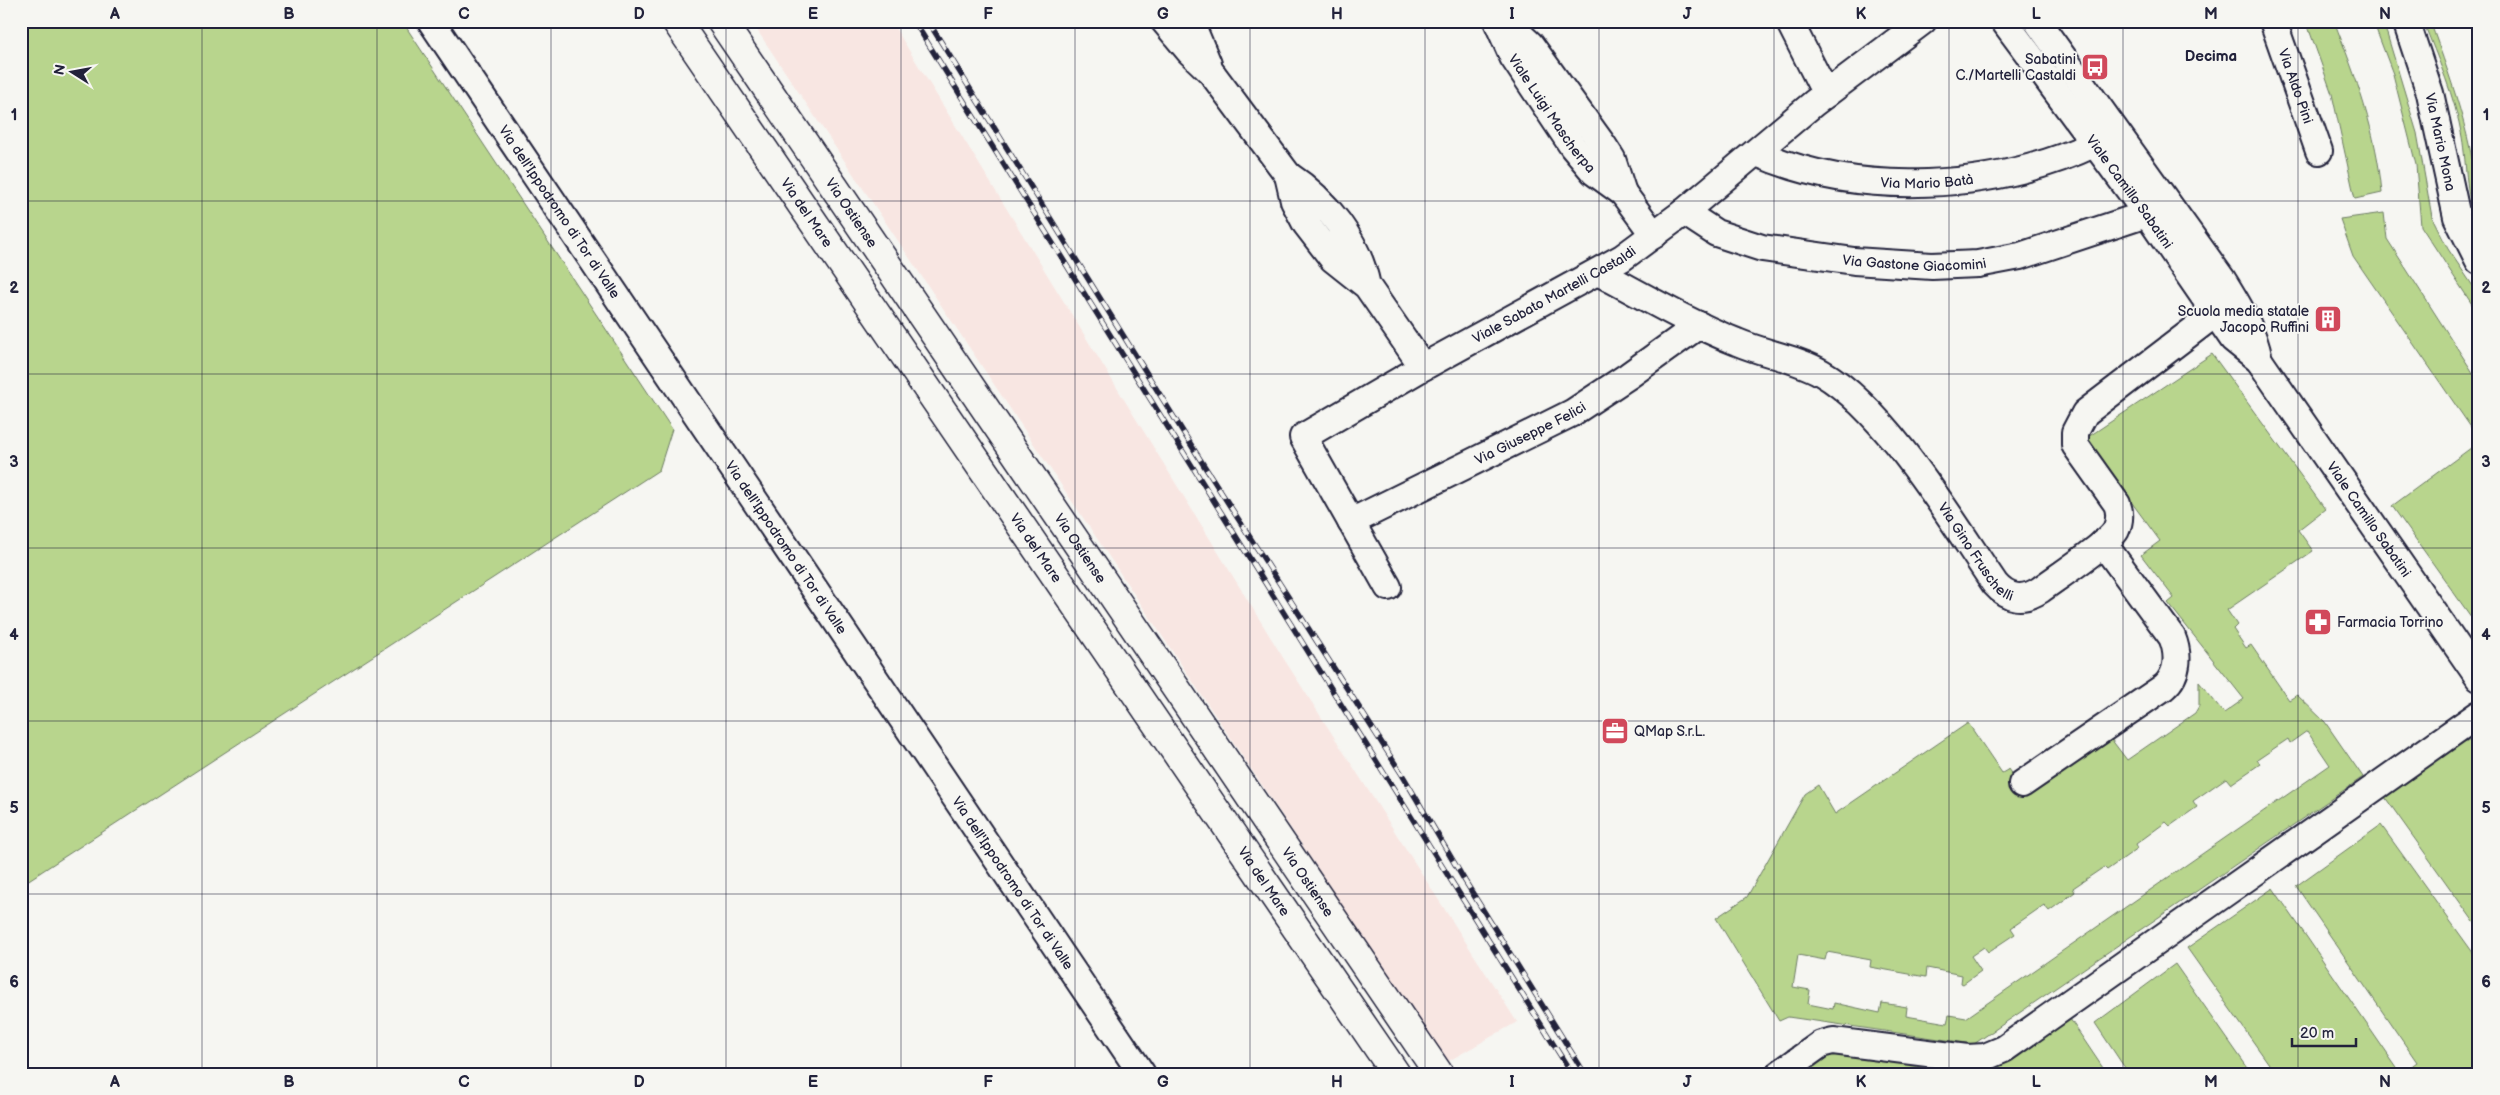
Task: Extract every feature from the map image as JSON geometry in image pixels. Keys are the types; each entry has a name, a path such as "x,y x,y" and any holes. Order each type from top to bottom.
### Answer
{"main road":[{"name":"Via del Mare","path":"676,21 1396,1074"},
{"name":"Via Ostiense","path":"721,21 1439,1074"}],"street":[{"name":"Via dell'Ippodromo di Tor di Valle","path":"430,21 1142,1074"},
{"path":"1164,21 1181,42 1211,72 1288,175 1322,204 1349,240 1360,260 1367,286 1423,367"},
{"path":"1190,21 1211,72"},
{"name":"Viale Luigi Mascherpa","path":"1497,21 1513,57 1573,147 1594,172 1622,193 1654,235"},
{"name":"Viale Luigi Mascherpa","path":"1505,21 1530,44 1603,145 1612,159 1622,193"},
{"path":"1789,21 1826,94"},
{"name":"Viale Sabato Martelli Castaldi","path":"1388,587 1303,438 1423,367 1622,258 1684,212 1826,94 1923,21"},
{"name":"Viale Camillo Sabatini","path":"2004,21 2096,143 2233,339 2259,360 2479,678"},
{"name":"Viale Camillo Sabatini","path":"2037,21 2222,279 2249,323 2255,339 2259,360"},
{"name":"Via Aldo Pini","path":"2273,21 2319,151"},
{"name":"Via Mario Mona","path":"2406,21 2430,93 2457,217 2479,261"},
{"name":"Via Mario Batà","path":"1756,153 1799,168 1841,177 1877,181 1921,182 1968,178 2014,171 2056,159 2096,143"},
{"name":"Via Gastone Giacomini","path":"1684,212 1716,232 1762,248 1854,261 1932,266 1978,264 2020,256 2147,214"},
{"name":"Via Gino Fruschelli","path":"1598,272 1737,343 1812,368 1846,390 1898,446 1995,584 2003,592 2017,597 2036,593 2103,543 2112,535 2117,526 2118,509 2075,445 2074,439 2080,420 2085,413 2216,313"},
{"name":"Via Giuseppe Felici","path":"1351,522 1572,413 1613,387 1700,325"},
{"path":"2022,784 2164,687 2173,676 2176,651 2172,636 2103,543"},
{"path":"1779,1074 1821,1044 1833,1041 1967,1058 1985,1057 2004,1049 2266,862 2479,714"}],"shaded area":[{"path":"751,21 891,21 1282,656 1517,1022 1447,1062"}],"green space":[{"path":"21,21 402,21 672,429 659,470 21,885"},
{"path":"2306,21 2334,21 2358,84 2370,127 2382,193 2355,199 2332,94"},
{"path":"2373,21 2381,21 2387,34 2417,133 2432,217 2448,249 2479,295 2479,315 2421,226 2416,165 2393,74"},
{"path":"2423,21 2430,21 2464,122 2475,174 2479,227 2471,206 2462,137 2455,107 2446,78"},
{"path":"2384,213 2387,239 2479,382 2479,439 2353,256 2340,219"},
{"path":"2212,354 2325,509 2298,530 2313,551 2227,610 2237,625 2233,629 2246,648 2251,645 2289,700 2297,695 2325,722 2363,777 1974,1044 1788,1017 1779,1021 1716,918 1747,897 1805,794 1818,785 1835,814 1968,723 2002,773 2009,769 2028,796 2111,739 2127,760 2195,713 2199,706 2199,682 2224,713 2244,699 2168,603 2174,598 2141,555 2160,541 2085,439","holes":["2307,731 2330,765 1966,1018 1949,1015 1947,1023 1906,1016 1907,1007 1882,1003 1880,1013 1834,1003 1833,1009 1808,1004 1810,990 1793,987 1798,955 1825,960 1827,952 1871,960 1870,967 1926,977 1927,968 1962,975 1961,983 1963,984 1981,971 1971,956 1984,947 1988,952 2015,934 2011,928 2044,905 2049,911 2075,892 2073,888 2104,867 2107,870 2138,848 2136,844 2166,822 2170,826 2197,807 2193,801 2226,778 2231,784 2260,764 2257,760 2288,739 2290,743"]},
{"path":"2479,442 2479,628 2392,506"},
{"path":"2463,741 2479,741 2479,929 2382,793"},
{"path":"2381,825 2479,961 2479,1074 2401,1074 2417,1062 2296,886"},
{"path":"2273,888 2401,1074 2276,1074 2187,948"},
{"path":"2175,964 2252,1074 2129,1074 2095,1023"},
{"path":"2068,1016 2107,1074 1998,1074 1995,1063"},
{"path":"1823,1052 1929,1064 1947,1074 1812,1074 1807,1065"}],"railway":[{"path":"914,21 1572,1074"},
{"path":"928,21 1203,464 1403,776 1465,881 1585,1074"}],"place":[{"name":"Sabatini C./Martelli Castaldi","path":"2095,67"},
{"name":"Scuola media statale Jacopo Ruffini","path":"2328,319"},
{"name":"Farmacia Torrino","path":"2318,622"},
{"name":"QMap S.r.L.","path":"1615,731"}],"district":[{"name":"Decima","path":"2211,56"}]}
